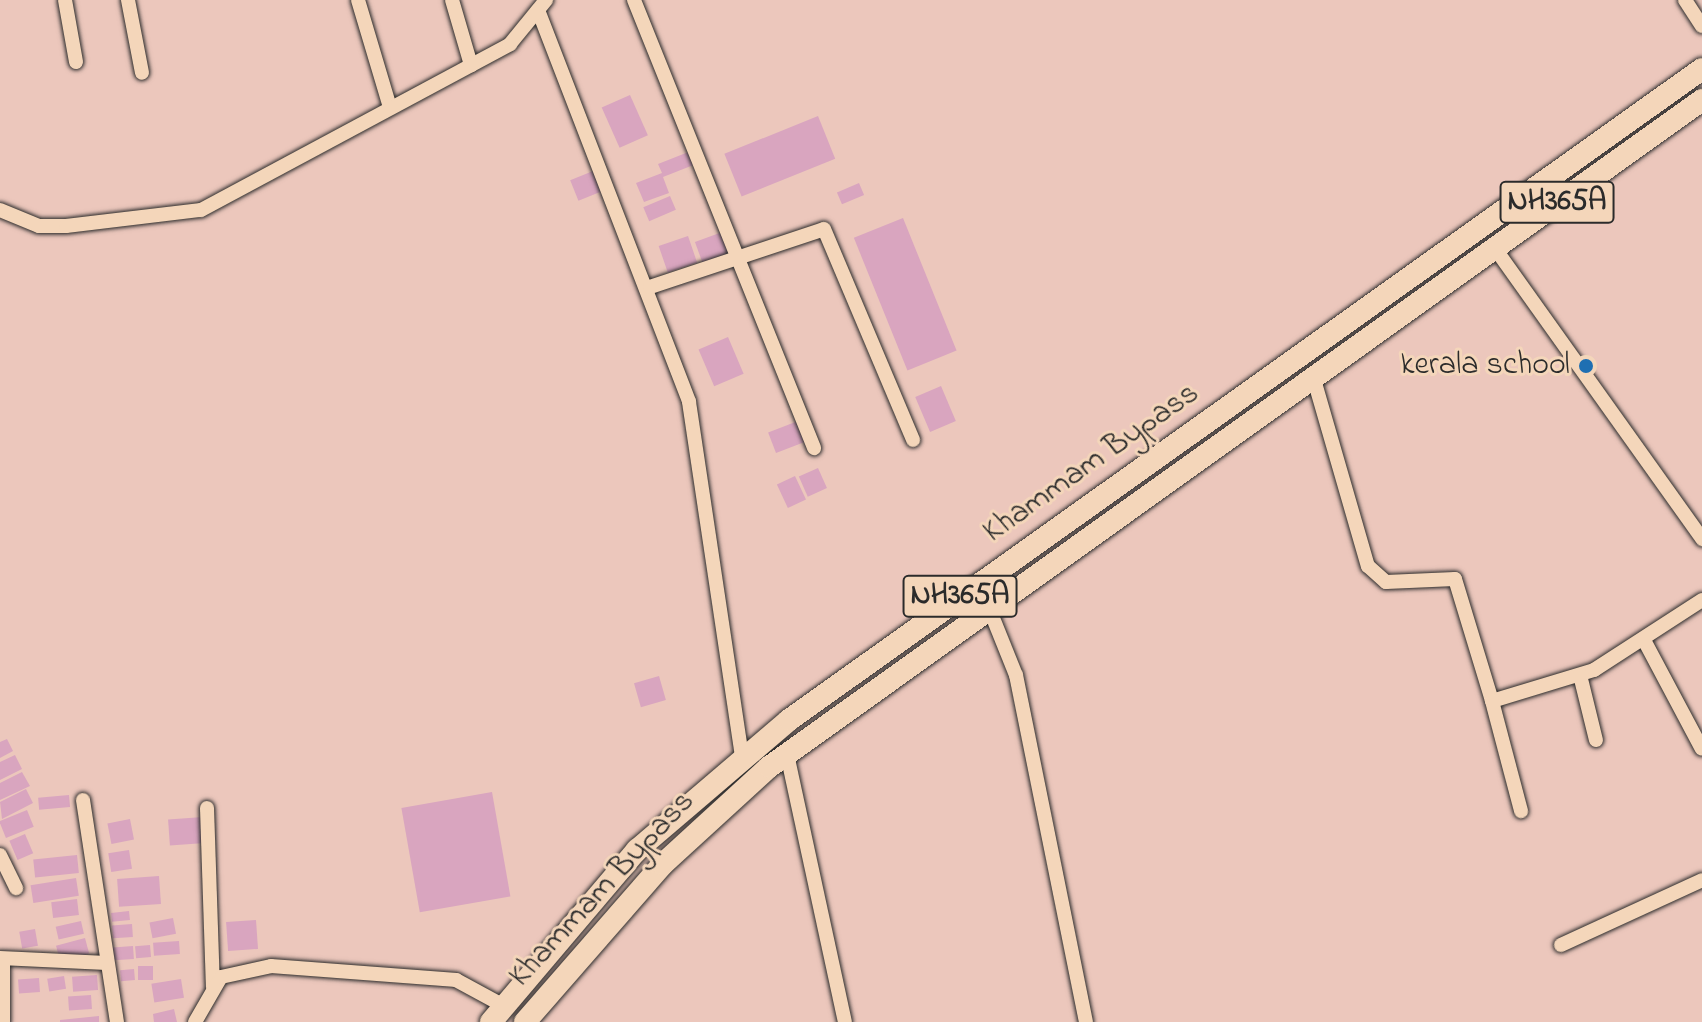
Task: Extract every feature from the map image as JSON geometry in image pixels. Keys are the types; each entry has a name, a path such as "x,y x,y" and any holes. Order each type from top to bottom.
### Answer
{"highway":[{"name":"Khammam Bypass","path":"525,1022 663,864 787,754 1313,376 1603,141 1702,69"},
{"name":"Khammam Bypass","path":"497,1013 637,850 742,757 900,638 1488,237 1619,158 1702,100"},
{"path":"900,638 917,659"}],"street":[{"path":"65,0 76,62"},
{"path":"128,0 142,73"},
{"path":"358,0 389,104"},
{"path":"452,0 471,65"},
{"path":"634,0 814,448"},
{"path":"1685,0 1702,26"},
{"path":"0,210 39,226 66,226 201,210 389,104 510,44 542,5 650,287 689,402 700,455 742,757"},
{"path":"650,287 815,229 827,231 913,440"},
{"path":"1488,237 1702,539"},
{"path":"1313,376 1368,566 1386,582 1455,579 1521,811"},
{"path":"1492,701 1580,675 1644,640 1702,600"},
{"path":"989,608 1016,675 1086,1022"},
{"path":"1644,640 1702,749"},
{"path":"1580,675 1596,740"},
{"path":"787,754 845,1022"},
{"path":"83,800 117,1022"},
{"path":"207,808 213,987"},
{"path":"0,855 16,888"},
{"path":"1561,945 1702,880"},
{"path":"3,1022 1,958 107,963"},
{"path":"195,1022 213,987 235,970 285,967 456,980 497,1013"}],"building":[{"path":"630,95 648,135 620,148 602,108"},
{"path":"818,116 835,159 742,196 724,154"},
{"path":"691,151 696,164 663,177 669,193 644,202 636,183 662,173 658,164"},
{"path":"598,169 606,189 578,201 570,180"},
{"path":"859,183 864,195 842,204 837,192"},
{"path":"670,196 676,210 649,221 643,207"},
{"path":"903,218 957,351 907,370 854,238"},
{"path":"725,231 733,253 703,264 695,242"},
{"path":"688,236 697,262 668,273 659,246"},
{"path":"728,337 744,374 714,386 699,350"},
{"path":"941,386 956,421 930,432 915,397"},
{"path":"798,421 806,442 776,453 768,432"},
{"path":"818,468 827,488 808,497 799,477"},
{"path":"795,476 806,500 788,508 777,484"},
{"path":"659,676 666,700 641,707 634,683"},
{"path":"7,739 13,751 0,758 0,742"},
{"path":"15,755 22,769 0,780 0,762"},
{"path":"22,772 30,786 0,800 0,783"},
{"path":"26,789 33,803 2,819 0,802"},
{"path":"492,792 510,896 420,912 401,808"},
{"path":"69,795 70,807 39,810 38,798"},
{"path":"27,810 34,827 6,838 0,821"},
{"path":"203,817 205,843 170,845 168,819"},
{"path":"130,819 134,840 111,844 107,823"},
{"path":"25,834 33,853 18,860 9,841"},
{"path":"129,850 132,869 111,872 108,853"},
{"path":"77,855 79,873 35,878 33,860"},
{"path":"159,876 161,904 119,907 117,879"},
{"path":"76,878 79,896 33,903 31,885"},
{"path":"77,899 79,915 53,918 51,902"},
{"path":"129,911 130,920 112,922 111,913"},
{"path":"173,918 176,934 152,938 149,923"},
{"path":"256,920 258,949 228,951 226,922"},
{"path":"81,921 84,934 59,940 56,927"},
{"path":"132,924 133,937 113,938 112,925"},
{"path":"35,929 38,946 22,949 19,932"},
{"path":"85,938 89,953 60,961 56,946"},
{"path":"179,941 180,954 154,956 153,943"},
{"path":"150,945 151,957 136,958 135,946"},
{"path":"133,946 134,959 114,960 113,947"},
{"path":"138,966 153,966 153,980 138,980"},
{"path":"134,969 135,980 121,981 120,970"},
{"path":"97,975 98,990 73,992 72,977"},
{"path":"64,976 66,989 49,991 47,979"},
{"path":"39,978 40,992 19,993 18,979"},
{"path":"181,979 184,998 154,1002 151,984"},
{"path":"91,995 92,1009 69,1011 68,997"},
{"path":"174,1009 177,1022 154,1022 153,1014"},
{"path":"99,1016 99,1022 60,1022 60,1020"}],"place":[{"name":"kerala school","path":"1586,366"}]}
